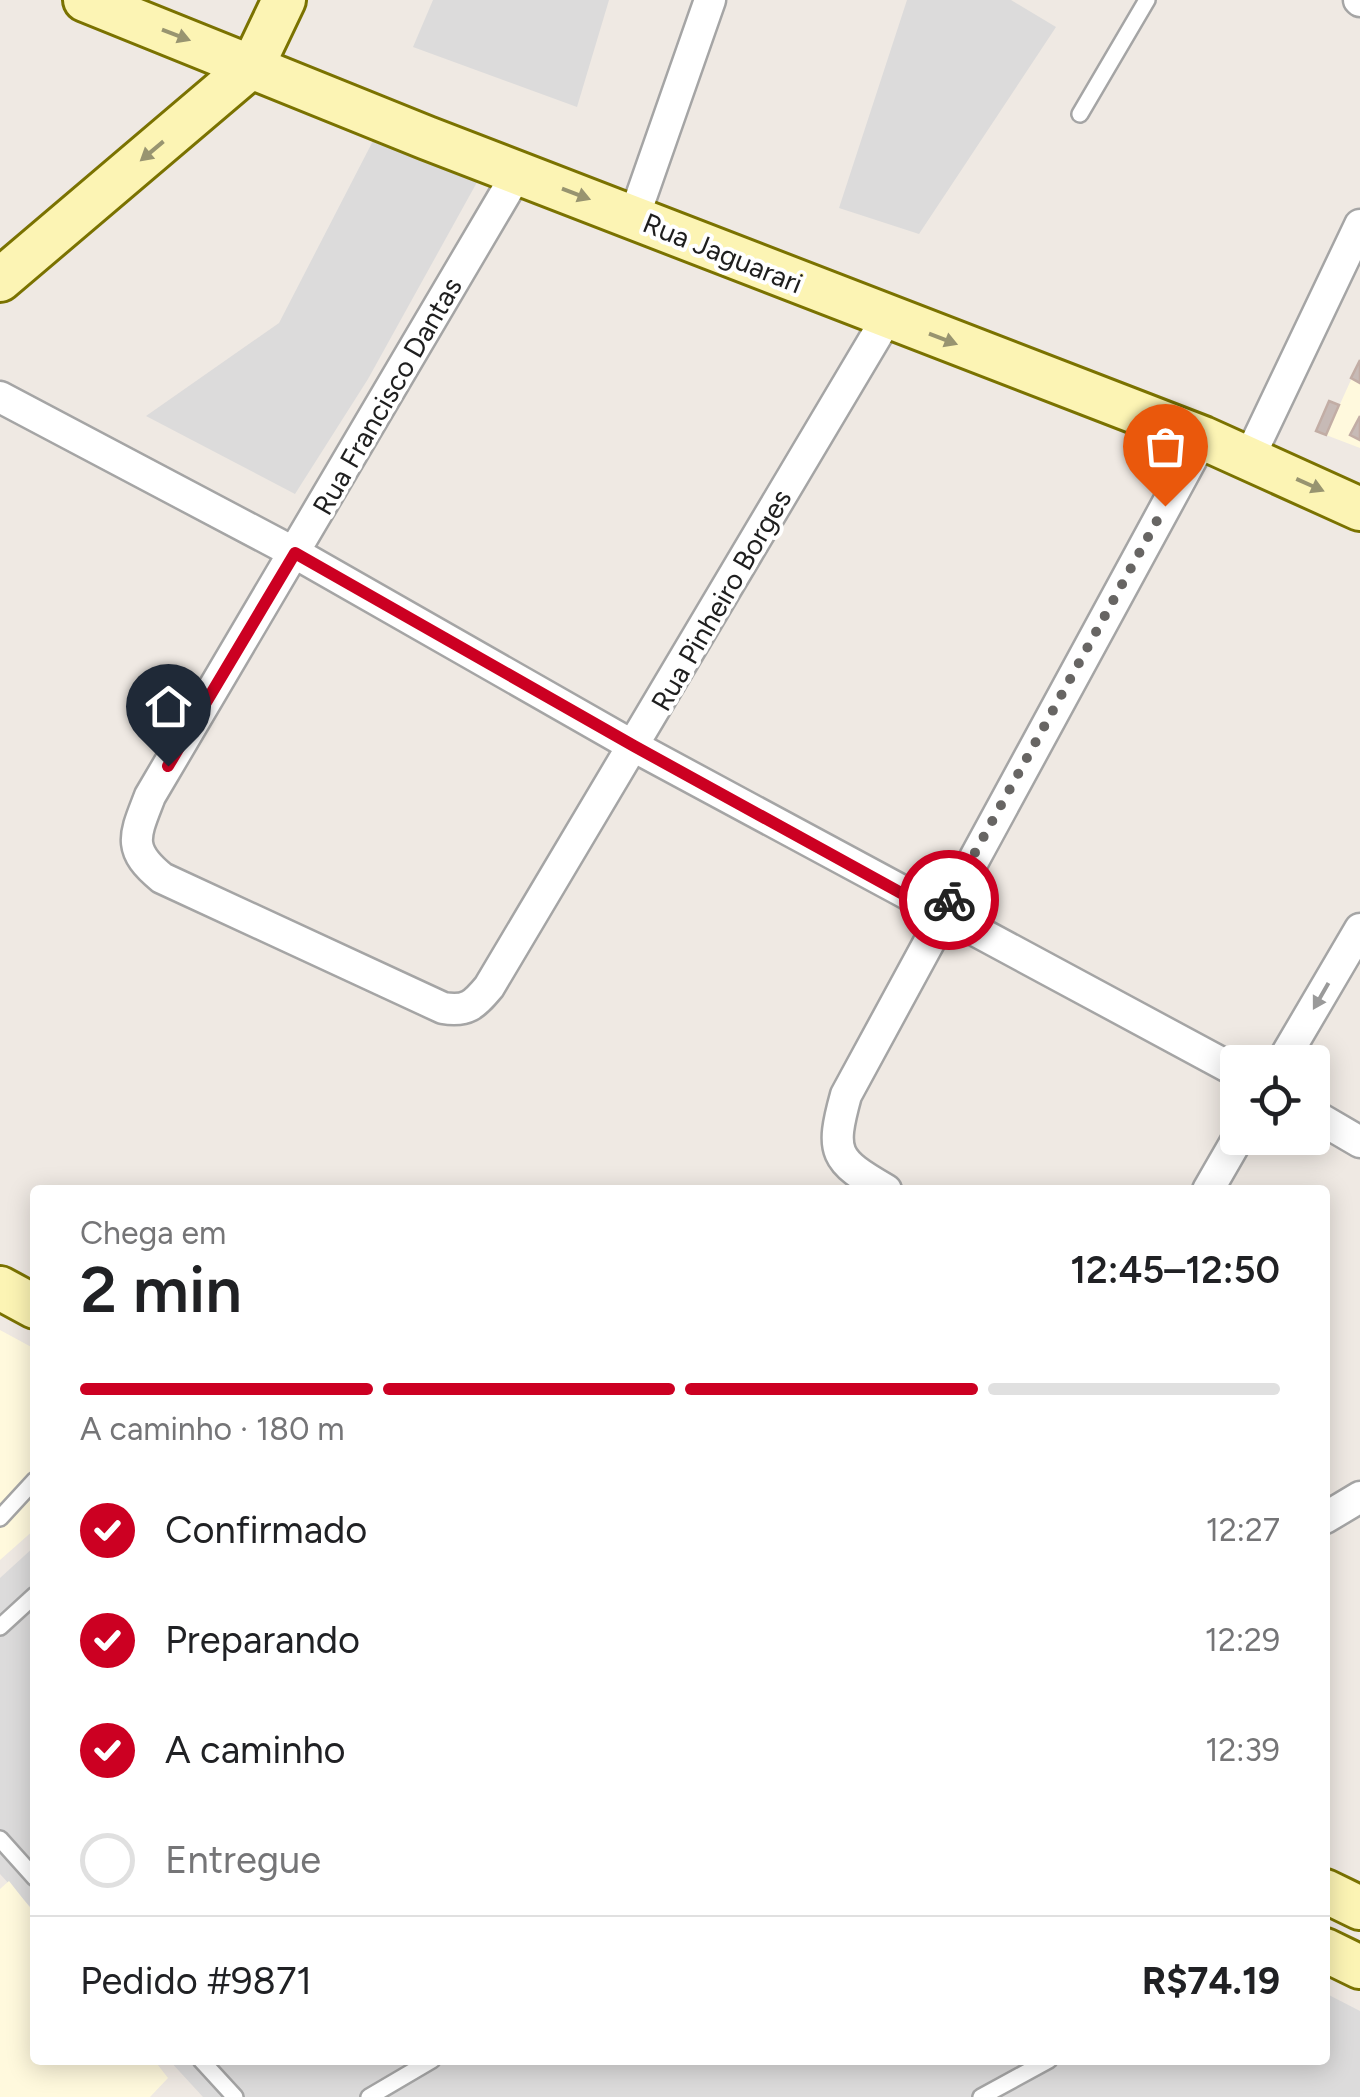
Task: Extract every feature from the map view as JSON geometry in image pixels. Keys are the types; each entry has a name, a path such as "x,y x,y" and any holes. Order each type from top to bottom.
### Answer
{"main road":[{"name":"Rua Jaguarari","path":"85,0 427,138 1202,438 1360,509"},
{"path":"0,280 253,65 284,0"},
{"path":"0,1288 30,1304"},
{"path":"1330,1893 1360,1908"},
{"path":"1330,1952 1360,1967"}],"street":[{"path":"634,217 710,0"},
{"name":"Rua Francisco Dantas","path":"443,1008 162,878 143,863 136,847 136,832 150,796 518,172"},
{"path":"1248,458 1360,225"},
{"name":"Rua Pinheiro Borges","path":"443,1008 461,1011 474,1005 490,987 887,318"},
{"path":"0,397 295,553 634,746 1220,1062"},
{"path":"877,1185 853,1171 838,1148 835,1133 846,1094 1202,438"},
{"path":"1292,1045 1360,930"},
{"path":"1330,1124 1360,1142"},
{"path":"1211,1185 1228,1155"},
{"path":"1330,1515 1360,1498"}],"lane":[{"path":"1080,114 1146,0"},
{"path":"0,1518 30,1485"},
{"path":"0,1627 30,1600"},
{"path":"0,1839 30,1872"},
{"path":"205,2065 234,2097"},
{"path":"368,2097 423,2065"},
{"path":"981,2097 1040,2065"}],"shaded area":[{"path":"433,0 609,0 577,107 413,47"},
{"path":"907,0 1011,0 1056,27 919,234 839,208"},
{"path":"375,137 481,175 368,379 295,494 146,416 279,323"},
{"path":"1360,360 1360,448 1326,435"},
{"path":"0,1330 30,1346 30,1533 0,1560"},
{"path":"30,1551 30,1907 0,1874 0,1578"},
{"path":"9,1881 30,1908 30,2065 158,2065 168,2078 150,2097 0,2097 0,1889"},
{"path":"1330,1996 1360,2011 1360,2097 203,2097 174,2065 1330,2065"}],"building":[{"path":"1360,360 1360,383 1351,378"},
{"path":"1329,401 1339,405 1326,435 1316,431"},
{"path":"1360,416 1360,440 1350,435"}],"way so far":[{"path":"949,900 1165,506"}],"route":[{"path":"168,766 295,553 941,915 949,900"}]}
